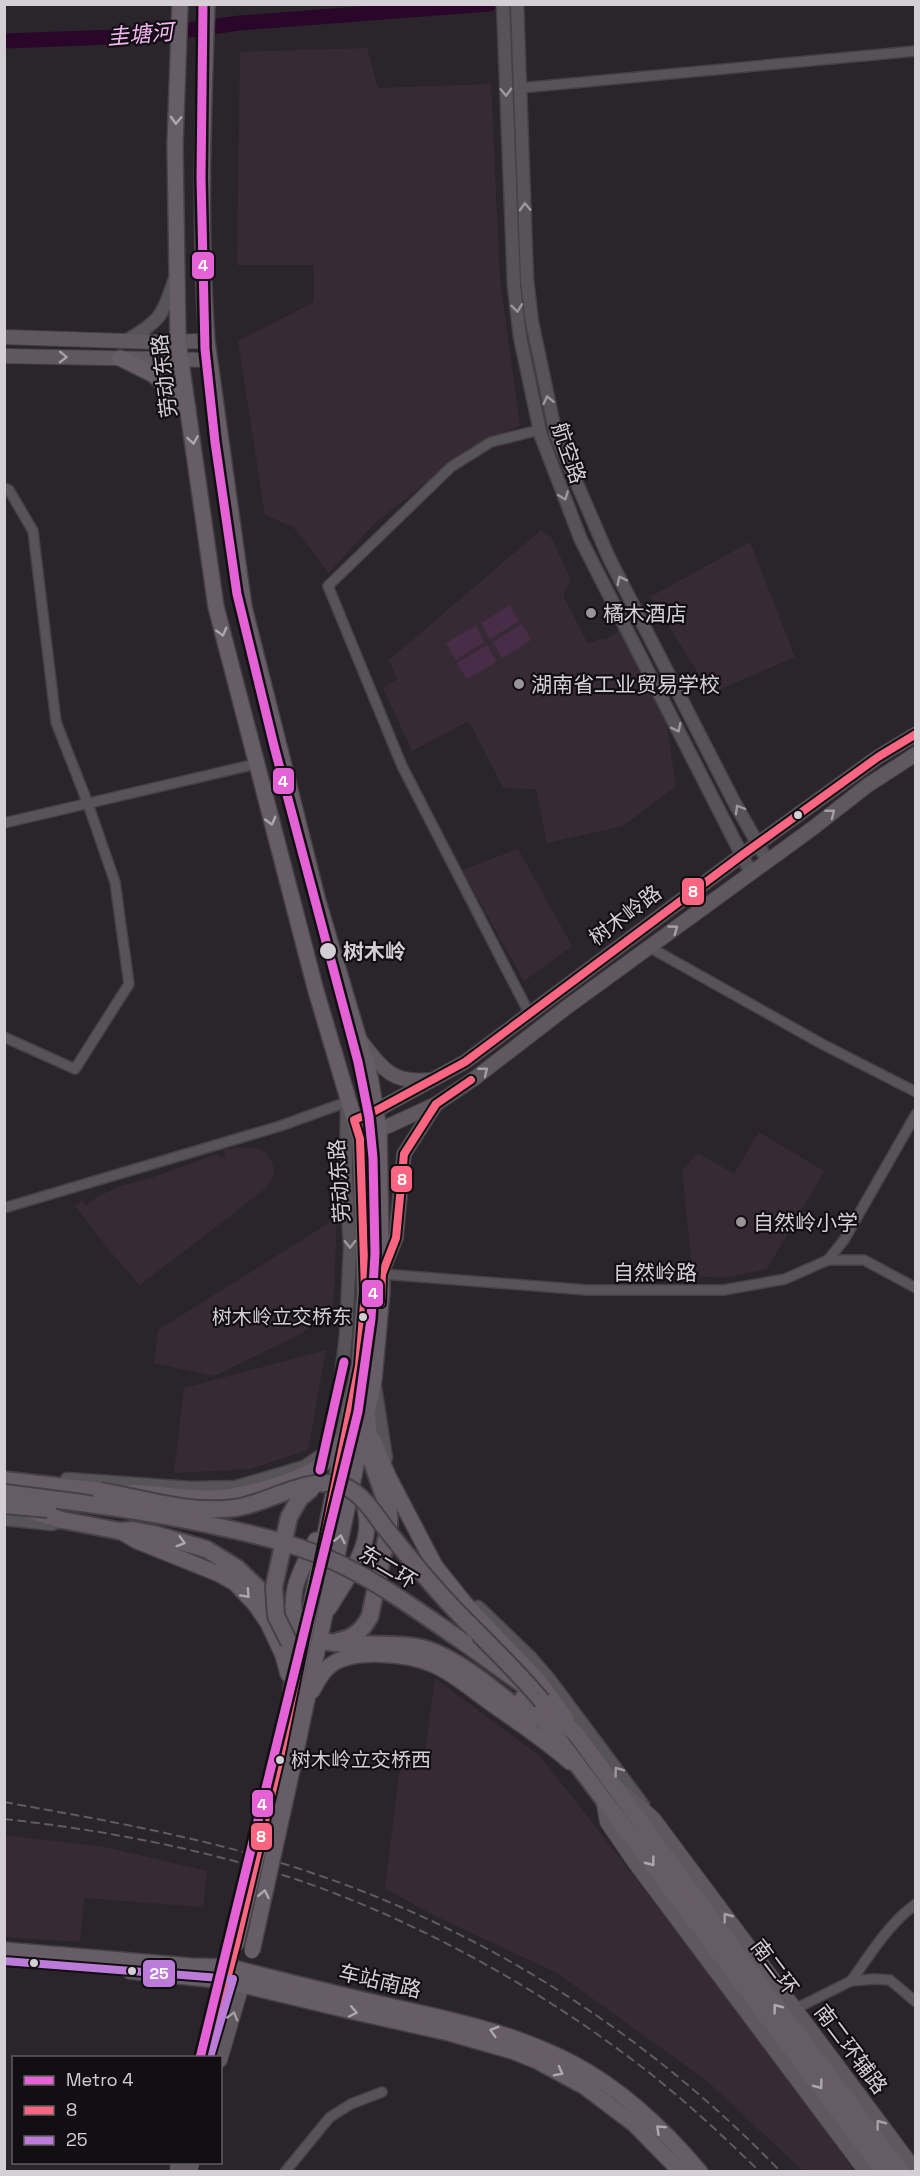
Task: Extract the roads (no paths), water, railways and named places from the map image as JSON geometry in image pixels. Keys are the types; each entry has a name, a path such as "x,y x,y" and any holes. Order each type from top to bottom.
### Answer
{"highway":[{"path":"367,1416 371,1459 389,1511 385,1551 370,1616 364,1626 347,1640 328,1642 414,1646 438,1653 504,1697 565,1748"},
{"path":"4,1480 100,1491 186,1508 219,1509 254,1504 309,1485 318,1476"},
{"path":"318,1476 346,1488 362,1499 424,1576 522,1676 542,1701"},
{"path":"299,1703 289,1642 276,1616 274,1603 278,1565 294,1506 318,1476"},
{"name":"东二环","path":"4,1493 163,1514 272,1539 304,1549 341,1565 404,1602 494,1663 542,1701 576,1734 616,1787"},
{"path":"13,1506 62,1520 120,1531 144,1532 206,1549 237,1568 301,1630"},
{"name":"东二环","path":"13,1506 90,1511 159,1522 261,1547 319,1566 380,1597 494,1674 534,1708 603,1799"},
{"name":"南二环","path":"616,1787 713,1922 901,2172"},
{"name":"南二环","path":"603,1799 884,2172"}],"main road":[{"name":"劳动东路","path":"180,4 176,145 178,341 216,608 316,991 347,1102 360,1138 365,1291 364,1327 353,1404"},
{"name":"劳动东路","path":"207,4 204,297 207,341 244,607 318,901 370,1077 379,1129 382,1274 374,1380 322,1621 299,1703"},
{"path":"4,337 207,341"},
{"path":"4,356 210,360"},
{"path":"120,358 154,375 188,408"},
{"name":"树木岭路","path":"354,1119 375,1111 465,1062 758,843 878,757 915,734"},
{"name":"树木岭路","path":"360,1138 436,1104 475,1078 868,785 915,754"},
{"path":"358,1037 381,1067 395,1078 416,1082 434,1080"},
{"path":"382,1274 396,1238 404,1154 436,1104"},
{"path":"318,1476 343,1438 353,1404"},
{"path":"221,2056 252,1951 299,1703 331,1504 353,1404"},
{"path":"367,1416 388,1476 435,1566 450,1587 538,1680 576,1734"},
{"path":"322,1621 355,1565 367,1538 368,1518 362,1499"},
{"path":"301,1630 292,1602 296,1582 331,1504"},
{"path":"120,1531 137,1541 219,1574 235,1583 255,1604 268,1623 299,1703"},
{"path":"299,1703 331,1664 351,1657 370,1655 406,1657 435,1665 539,1736 588,1779"},
{"path":"207,2056 287,1759"},
{"name":"南二环辅路","path":"616,1787 653,1818 915,2171"},
{"path":"603,1799 607,1822 635,1863 866,2172"},
{"name":"车站南路","path":"4,1950 191,1966 298,1991 512,2051 537,2061 585,2087 610,2104 634,2124 681,2172"},
{"name":"车站南路","path":"4,1960 228,1974"},
{"name":"车站南路","path":"298,1991 495,2031 549,2052 595,2077 637,2109 700,2172"}],"street":[{"name":"航空路","path":"503,4 514,286 520,337 540,433 581,540 751,873"},
{"name":"航空路","path":"517,4 528,280 532,322 556,435 609,558 712,760 767,860"},
{"path":"520,88 915,51"},
{"path":"126,341 153,324 166,307 177,271"},
{"path":"514,286 528,280"},
{"path":"529,1013 402,766 327,586 451,467 491,442 540,433 556,435"},
{"path":"4,488 9,490 33,531 56,722 115,882 129,984 75,1069 4,1037"},
{"path":"4,823 256,764"},
{"name":"树木岭路","path":"649,947 822,1044 915,1092"},
{"path":"4,1208 280,1126 347,1102 346,1174 350,1248 346,1335 336,1420 325,1453"},
{"path":"828,1260 844,1240 915,1114"},
{"name":"自然岭路","path":"382,1274 587,1290 724,1290 786,1279 828,1260 864,1260 915,1288"},
{"path":"374,1380 384,1455 442,1566 466,1597 530,1657 549,1679 653,1818"},
{"path":"4,1473 220,1489 245,1485 304,1467 325,1453 338,1436 353,1404"},
{"path":"4,1519 52,1524 62,1520"},
{"path":"851,1981 881,1940 904,1913 915,1904"},
{"path":"795,2009 851,1981 890,1980 915,2002"},
{"path":"285,2172 330,2117 351,2104 382,2092"}],"waterway":[{"name":"圭塘河","path":"4,41 143,36 240,23 489,4"}],"railway":[{"path":"4,1802 152,1830 261,1857 365,1892 431,1921 496,1953 558,1990 617,2030 675,2074 729,2121 781,2172"},
{"path":"4,1819 116,1835 226,1859 298,1880 339,1895 422,1931 542,1997 615,2047 690,2106 760,2172"}],"metro line":[{"name":"4","path":"200,2056 358,1412 371,1319 375,1254 373,1158 369,1117 358,1062 274,746 237,594 215,442 205,349 201,178 203,4"},
{"name":"4","path":"320,1470 344,1362"}],"place":[{"name":"橘木酒店","path":"591,613"},
{"name":"湖南省工业贸易学校","path":"519,684"},
{"name":"树木岭","path":"328,951"},
{"name":"自然岭小学","path":"741,1222"},
{"name":"树木岭立交桥东","path":"363,1317"},
{"name":"树木岭立交桥西","path":"280,1760"}]}
